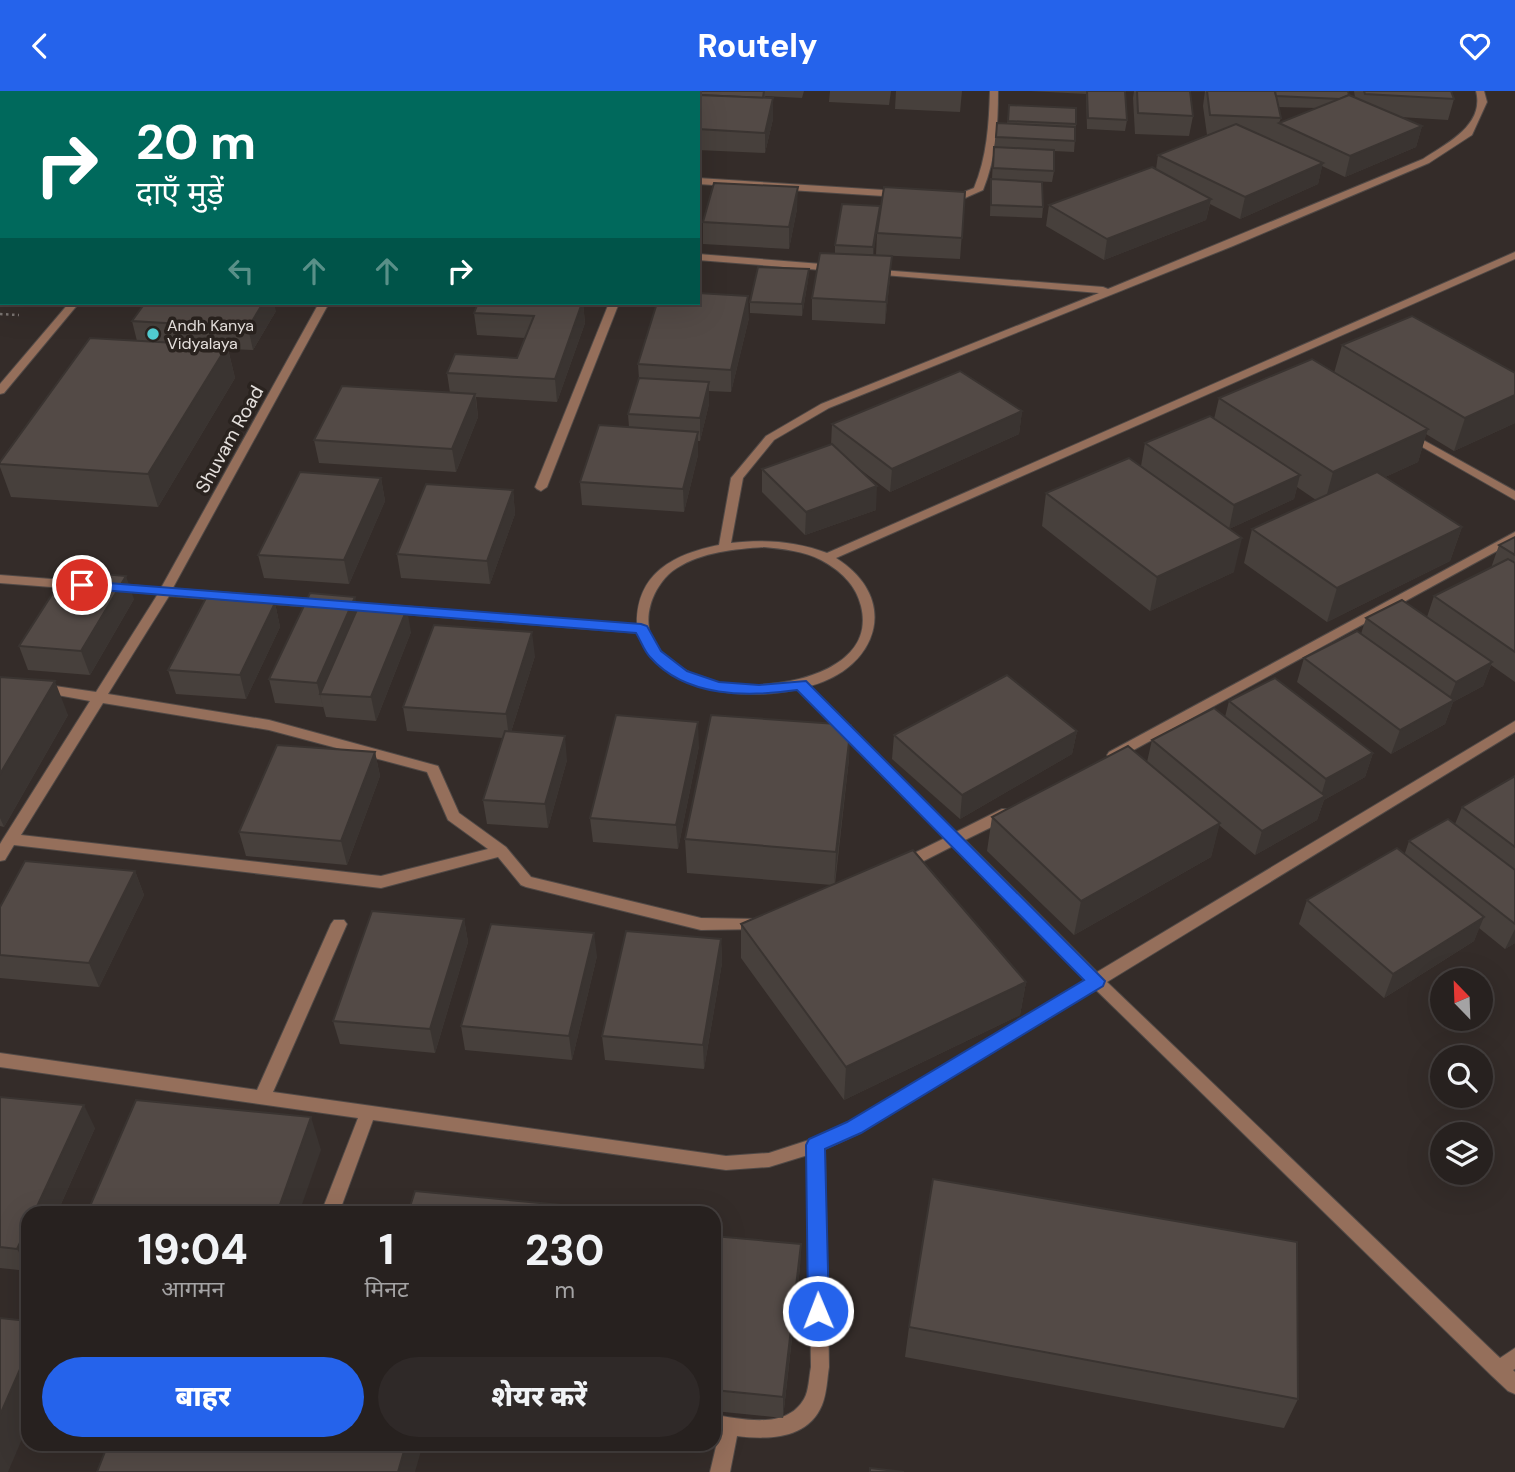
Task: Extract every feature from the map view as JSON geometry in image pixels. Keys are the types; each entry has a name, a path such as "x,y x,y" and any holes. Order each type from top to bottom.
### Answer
{"street":[{"path":"940,195 965,195 978,190 985,176 994,123 993,91"},
{"path":"726,545 737,478 770,438 825,406 1230,244 1426,161 1469,133 1483,102 1480,91"},
{"path":"700,181 915,194"},
{"path":"826,558 1515,254"},
{"path":"700,257 848,269"},
{"path":"862,271 1107,291"},
{"path":"0,391 72,305"},
{"name":"Shuvam Road","path":"0,856 165,592 323,305"},
{"path":"541,487 613,305"},
{"path":"1276,360 1288,367"},
{"path":"1395,428 1515,496"},
{"path":"1102,761 1515,536"},
{"path":"764,543 801,549 826,558 853,576 868,599 871,625 859,650 834,671 800,684 759,690 718,687 682,674 655,654 641,629 645,596 662,573 690,556 726,545 764,543"},
{"path":"0,579 342,605"},
{"path":"383,609 641,629"},
{"path":"800,684 1097,981 1515,1385"},
{"path":"25,685 269,725 433,769 453,817 501,851 526,881 701,923 774,925"},
{"path":"0,1060 726,1163 769,1160 816,1145 854,1128 1515,726"},
{"path":"883,874 957,841 1017,808"},
{"path":"10,839 381,882 501,851"},
{"path":"262,1097 339,924"},
{"path":"333,1206 368,1112"},
{"path":"721,1448 722,1425 761,1430 794,1423 814,1402 820,1367 816,1145"},
{"path":"1499,1370 1515,1357"},
{"path":"720,1472 721,1451"}],"building":[{"path":"701,91 764,91 763,98 700,95"},
{"path":"1087,91 1125,91 1127,120 1088,118"},
{"path":"1137,91 1190,91 1193,116 1138,113"},
{"path":"1207,91 1275,91 1281,118 1210,115"},
{"path":"1275,91 1348,91 1349,95 1340,99 1276,96"},
{"path":"1364,91 1451,91 1454,99 1365,94"},
{"path":"700,95 773,98 765,133 700,129"},
{"path":"1349,95 1422,126 1350,156 1279,123"},
{"path":"1009,105 1076,108 1076,124 1008,121"},
{"path":"997,123 1075,127 1075,141 996,137"},
{"path":"1236,124 1323,163 1245,197 1158,155"},
{"path":"994,147 1054,150 1054,171 993,168"},
{"path":"1152,167 1211,199 1107,239 1049,205"},
{"path":"991,179 1042,182 1043,207 991,205"},
{"path":"714,183 798,187 789,227 703,222"},
{"path":"884,187 965,192 962,238 877,233"},
{"path":"842,204 880,206 873,247 835,245"},
{"path":"820,253 892,256 886,302 812,298"},
{"path":"758,267 809,269 802,304 750,302"},
{"path":"700,293 748,296 731,370 638,364 656,305 700,305"},
{"path":"144,305 262,305 248,328 132,321"},
{"path":"477,305 581,305 555,379 447,373 455,354 517,358 534,316 474,313"},
{"path":"1412,316 1515,373 1515,395 1465,418 1342,345"},
{"path":"90,338 227,346 148,474 0,464 0,462"},
{"path":"1312,359 1428,429 1333,472 1219,398"},
{"path":"960,371 1022,411 892,469 832,424"},
{"path":"639,378 709,382 700,418 628,414"},
{"path":"342,386 475,394 452,449 314,440"},
{"path":"1210,416 1300,475 1234,505 1145,443"},
{"path":"599,425 698,432 683,489 580,482"},
{"path":"832,444 877,486 806,512 762,469"},
{"path":"1129,458 1242,538 1157,577 1046,493"},
{"path":"300,472 381,478 344,560 258,555"},
{"path":"1377,472 1462,527 1337,588 1252,529"},
{"path":"426,484 513,490 487,561 397,554"},
{"path":"1515,537 1515,555 1499,545"},
{"path":"1508,559 1515,563 1515,652 1434,596"},
{"path":"67,571 126,576 81,651 19,646"},
{"path":"310,593 355,597 317,683 269,679"},
{"path":"206,598 275,603 240,675 168,670"},
{"path":"1402,600 1492,662 1456,682 1366,618"},
{"path":"359,605 407,609 371,697 320,694"},
{"path":"434,625 532,632 506,714 403,707"},
{"path":"1357,631 1454,700 1400,730 1304,658"},
{"path":"1007,675 1077,731 962,795 894,735"},
{"path":"0,677 55,681 0,774"},
{"path":"1275,678 1373,753 1326,779 1229,701"},
{"path":"1214,708 1325,796 1262,831 1152,740"},
{"path":"616,715 698,722 676,825 590,818"},
{"path":"711,715 851,725 836,852 685,839"},
{"path":"505,731 565,736 545,804 483,800"},
{"path":"277,745 375,752 341,841 239,832"},
{"path":"1128,746 1220,823 1081,901 992,817"},
{"path":"1515,776 1515,847 1462,807"},
{"path":"1448,819 1515,870 1515,924 1409,841"},
{"path":"1397,848 1484,917 1393,974 1307,900"},
{"path":"913,850 1026,982 846,1067 741,924"},
{"path":"25,861 135,871 89,963 0,955 0,907"},
{"path":"372,911 464,919 430,1029 333,1021"},
{"path":"491,924 594,933 569,1036 461,1026"},
{"path":"626,931 721,939 703,1045 602,1036"},
{"path":"0,1097 84,1105 37,1206 21,1206 21,1241 17,1249 0,1247"},
{"path":"136,1100 311,1117 279,1206 90,1206"},
{"path":"933,1179 1297,1242 1298,1399 909,1327"},
{"path":"415,1191 561,1205 561,1206 410,1206"},
{"path":"721,1237 801,1244 783,1397 721,1391"},
{"path":"0,1318 21,1320 21,1367 0,1415"},
{"path":"105,1451 404,1451 398,1472 97,1472"},
{"path":"870,1468 904,1472 870,1472"}],"place":[{"name":"Andh Kanya Vidyalaya","path":"153,334"}],"route":[{"path":"82,585 641,629 655,654 682,674 718,687 759,690 800,684 1097,981 899,1098 854,1128 816,1145 818,1311"}]}
